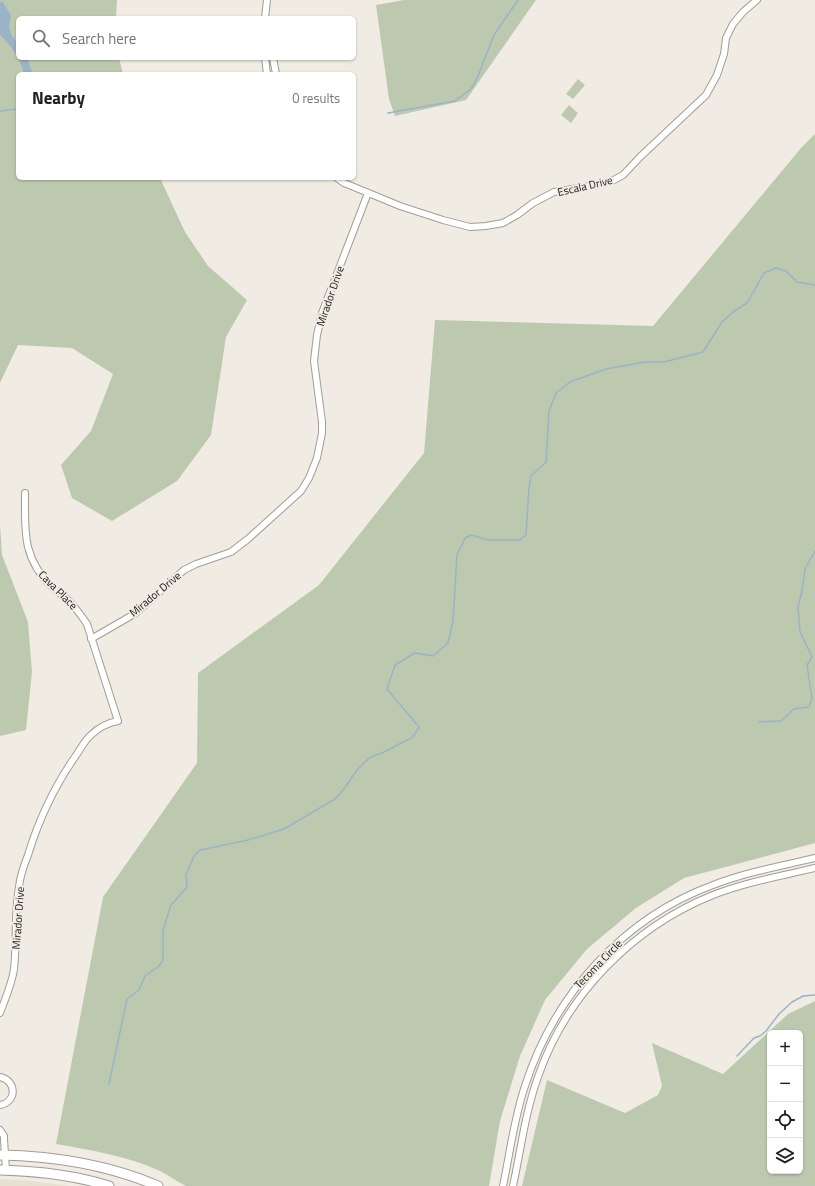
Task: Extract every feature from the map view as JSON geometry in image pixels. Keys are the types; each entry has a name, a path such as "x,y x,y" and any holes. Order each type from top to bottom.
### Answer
{"main road":[{"path":"3,1155 50,1159 98,1167 158,1186"},
{"path":"3,1170 52,1174 97,1182 109,1186"}],"street":[{"path":"265,16 267,0"},
{"name":"Escala Drive","path":"340,180 368,193 415,211 470,227 494,225 511,219 548,194 612,181 623,175 640,156 706,95 717,75 724,54 726,38 733,24 743,12 757,0"},
{"path":"265,60 267,72"},
{"path":"273,60 276,72"},
{"name":"Mirador Drive","path":"0,1013 13,972 18,887 38,825 46,807 68,768 90,735 109,722 118,721 91,639 136,613 184,570 196,564 231,552 248,539 301,491 318,458 322,433 322,422 314,361 317,335 322,312 368,193"},
{"name":"Cava Place","path":"25,493 26,533 31,559 38,571 52,588 65,598 81,614 87,624 91,639"},
{"name":"Tecoma Circle","path":"503,1186 522,1095 531,1067 542,1041 558,1013 579,983 606,954 627,935 659,912 684,897 711,885 748,874 815,858"},
{"path":"800,862 801,871"},
{"path":"789,864 792,873"},
{"name":"Tecoma Circle","path":"513,1186 524,1127 531,1097 540,1069 566,1018 589,986 609,964 657,924 695,903 731,888 815,868"},
{"path":"659,912 664,920"},
{"path":"652,917 657,924"},
{"path":"558,1013 566,1018"},
{"path":"0,1077 11,1084 13,1091 13,1095 9,1101 1,1106"},
{"path":"515,1124 524,1127"},
{"path":"0,1130 4,1136 3,1170"}],"shaded area":[{"path":"0,1179 31,1181 72,1186 0,1186"}],"green space":[{"path":"0,0 117,0 116,16 16,16 16,60 120,60 122,72 16,72 16,180 161,180 185,232 208,266 247,300 226,337 211,435 177,481 112,521 72,498 61,465 91,431 113,374 72,348 18,345 0,383"},
{"path":"404,0 536,0 466,100 395,116 389,99 376,5"},
{"path":"578,79 585,85 573,99 566,94"},
{"path":"569,105 578,113 571,123 561,115"},
{"path":"815,134 815,843 684,878 636,908 587,949 545,1000 520,1056 500,1121 489,1186 186,1186 160,1171 135,1161 96,1151 56,1144 103,897 197,763 198,673 319,585 424,453 435,320 653,326 801,148"},
{"path":"0,524 2,555 28,622 32,672 26,730 0,736"},
{"path":"815,1001 815,1186 522,1186 547,1080 625,1113 658,1095 662,1086 652,1043 723,1074 767,1033 767,1174 803,1174 803,1030 771,1030 788,1014"}],"water":[{"path":"2,1 11,15 9,27 11,34 16,41 16,55 0,35 0,3"},
{"path":"19,60 28,60 32,72 24,72"}],"waterway":[{"path":"388,113 455,101 471,89 478,76 494,35 518,0"},
{"path":"0,111 16,109"},
{"path":"109,1084 127,999 139,990 145,976 159,966 163,960 163,930 171,905 187,887 186,875 194,856 200,850 248,840 284,829 335,799 357,770 369,758 413,737 419,727 387,689 395,665 415,653 433,656 448,643 453,621 457,555 465,538 471,535 488,540 520,540 526,535 531,476 546,462 549,411 556,393 570,382 606,369 645,362 664,362 703,352 722,322 733,312 747,303 764,273 776,268 786,271 797,282 815,285"},
{"path":"759,722 781,721 794,709 809,707 812,698 807,665 812,657 800,632 798,607 805,569 815,551"},
{"path":"737,1056 754,1038 760,1036 766,1031 779,1014 792,1002 803,996 815,995"}]}
